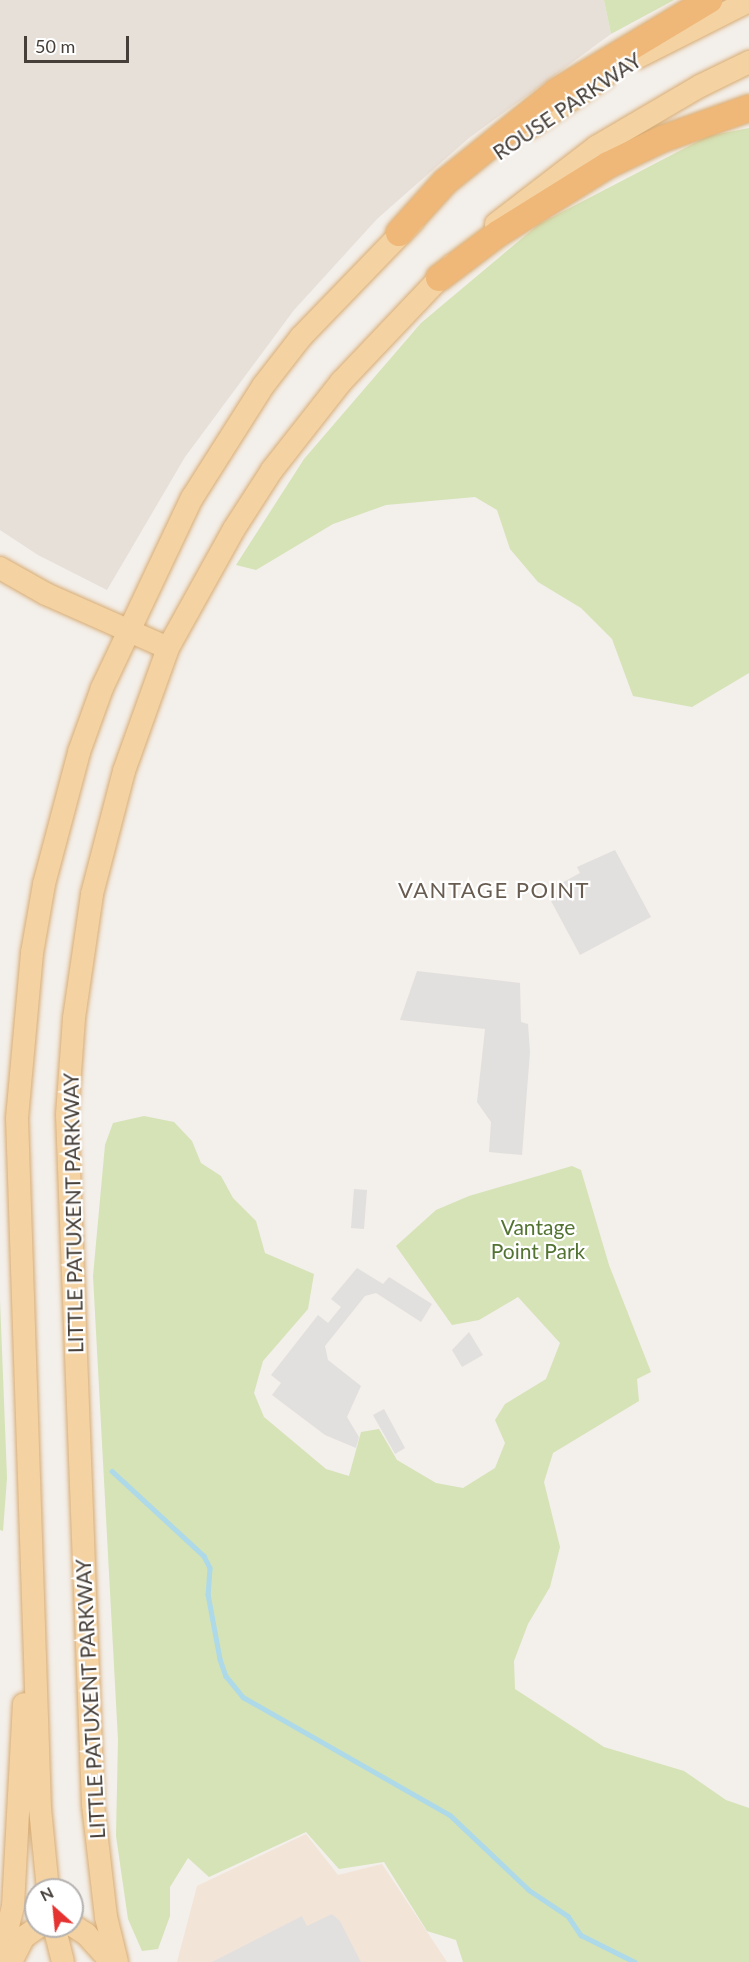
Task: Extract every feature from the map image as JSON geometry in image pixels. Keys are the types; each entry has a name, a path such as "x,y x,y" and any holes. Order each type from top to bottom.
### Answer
{"highway":[{"path":"399,233 445,182 556,92 709,0"},
{"path":"439,278 499,233 608,165 663,139 749,108"}],"main road":[{"name":"ROUSE PARKWAY","path":"399,233 520,134 610,73 743,3"},
{"path":"439,278 488,231 596,147 700,86 749,62"},
{"path":"47,1878 40,1808 31,1586 30,1452 17,1118 32,953 58,827 79,752 126,630 192,498 263,386 331,303 399,233"},
{"name":"LITTLE PATUXENT PARKWAY","path":"117,1962 106,1917 93,1804 67,1114 74,1018 92,894 124,771 168,648 234,529 272,470 341,382 439,278"},
{"path":"0,568 126,630 168,648"},
{"path":"0,1959 13,1906 31,1586"},
{"path":"84,1933 111,1962"},
{"path":"11,1962 24,1937"},
{"path":"57,1938 63,1962"}],"shaded area":[{"path":"0,0 604,0 611,34 469,138 377,219 294,310 185,457 107,590 38,555 0,530"},
{"path":"615,850 651,917 580,955 551,901 563,894 558,885 580,873 577,867"},
{"path":"417,971 520,983 521,1022 528,1024 530,1052 522,1155 489,1152 491,1122 477,1102 485,1029 400,1020"},
{"path":"354,1189 367,1190 364,1229 351,1228"},
{"path":"357,1268 383,1284 389,1277 432,1304 421,1322 376,1293 365,1296 325,1346 328,1360 361,1386 347,1417 359,1437 356,1448 325,1435 272,1395 281,1383 271,1375 318,1315 328,1323 341,1307 331,1299"},
{"path":"469,1332 483,1355 462,1367 452,1350"},
{"path":"384,1409 405,1448 395,1454 373,1415"},
{"path":"306,1834 338,1875 382,1864 447,1962 177,1962 197,1886"},
{"path":"332,1914 340,1921 361,1962 212,1962 302,1916 307,1926"}],"green space":[{"path":"604,0 674,0 611,34"},
{"path":"749,128 749,673 692,707 633,696 612,639 581,608 538,582 510,549 497,510 475,497 386,505 333,524 256,570 236,565 304,459 421,323 539,224 708,136"},
{"name":"Vantage Point Park","path":"144,1116 174,1122 192,1141 201,1163 221,1176 233,1198 256,1221 265,1253 314,1274 308,1309 263,1361 254,1393 264,1417 326,1469 349,1476 361,1432 379,1429 397,1460 436,1483 463,1488 495,1468 505,1443 495,1420 505,1404 546,1379 560,1343 518,1297 479,1320 452,1325 396,1246 436,1210 469,1196 572,1166 581,1170 609,1265 651,1372 637,1379 639,1401 553,1453 544,1482 560,1547 550,1587 528,1624 514,1661 515,1689 604,1747 684,1771 726,1800 749,1808 749,1962 463,1962 456,1940 427,1931 384,1862 339,1869 306,1832 209,1877 188,1858 170,1887 170,1916 158,1949 142,1951 128,1919 116,1836 118,1740 93,1276 105,1145 113,1123"},
{"path":"0,1300 7,1478 3,1531 0,1530"}],"waterway":[{"path":"112,1471 204,1556 210,1568 208,1594 220,1659 226,1676 243,1697 450,1815 529,1890 568,1916 581,1935 635,1962"}],"district":[{"name":"VANTAGE POINT","path":"494,890"}]}
